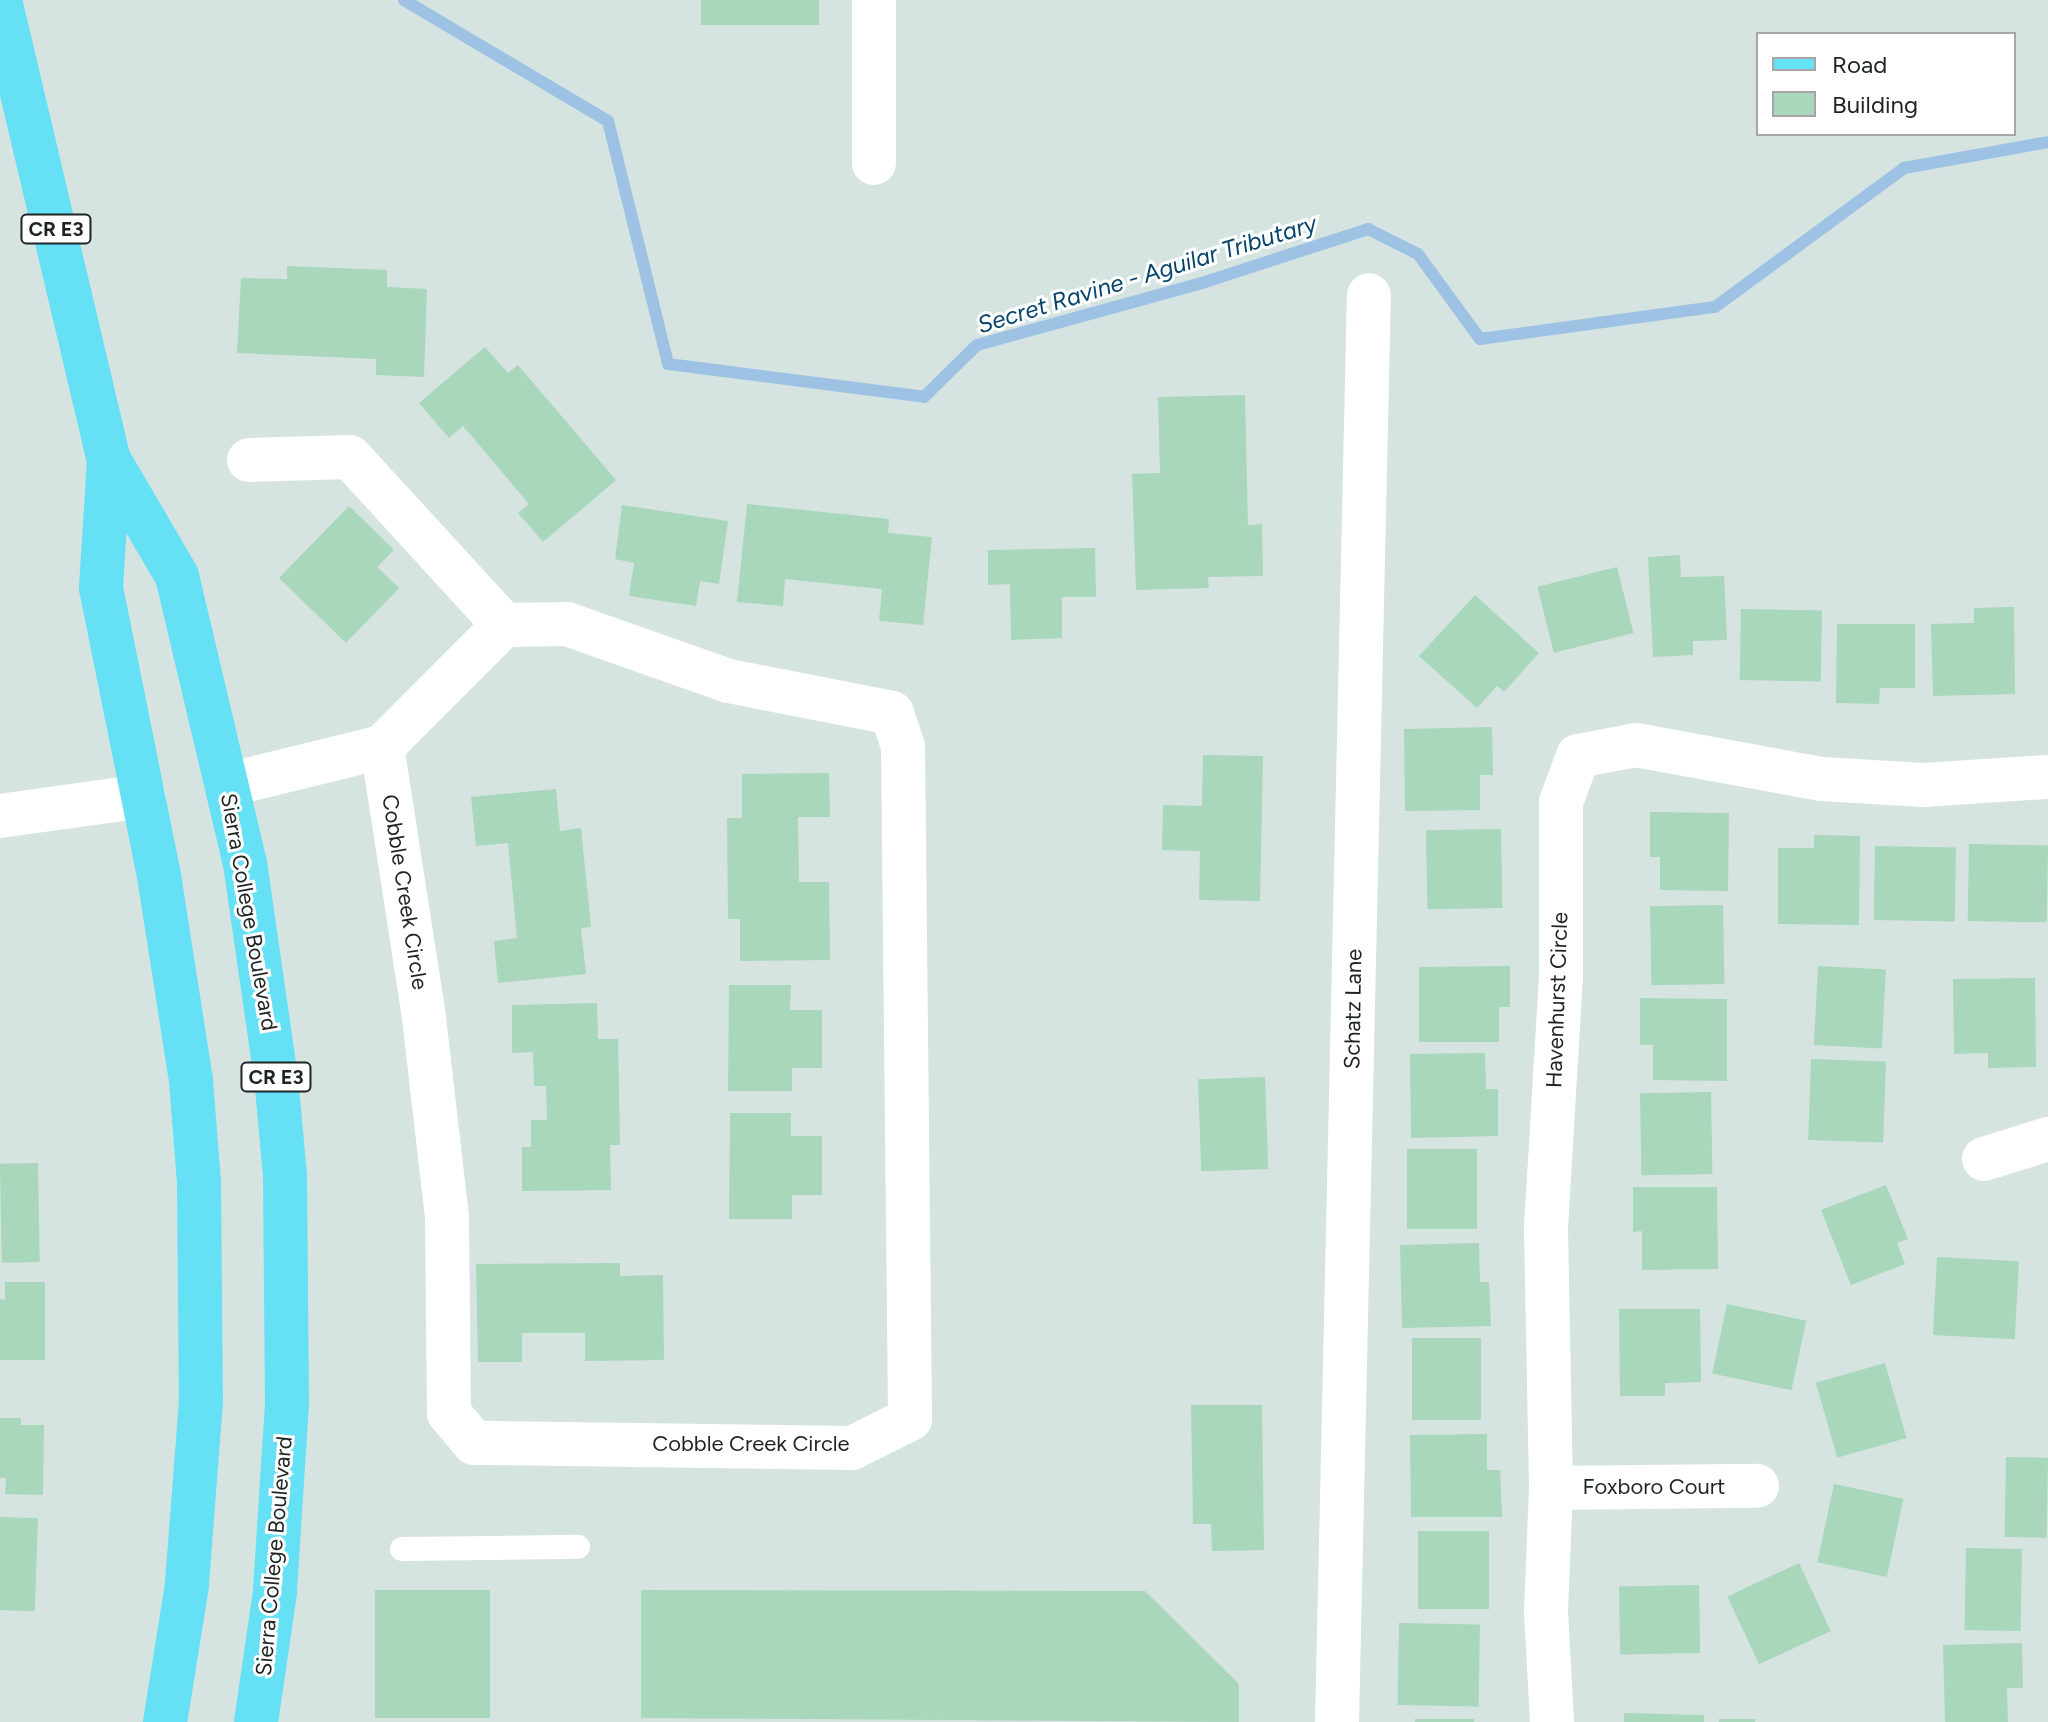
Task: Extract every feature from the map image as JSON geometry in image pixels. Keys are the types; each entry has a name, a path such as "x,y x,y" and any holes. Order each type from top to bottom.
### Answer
{"main road":[{"name":"Sierra College Boulevard","path":"0,0 109,460 101,588 144,796 191,1081 202,1293 201,1401 187,1585 165,1722"},
{"name":"Sierra College Boulevard","path":"109,460 177,576 245,863 261,957 285,1176 288,1295 283,1490 275,1592 256,1722"}],"street":[{"path":"874,0 874,163"},
{"name":"Schatz Lane","path":"1337,1722 1369,295"},
{"path":"227,785 382,747 504,625 350,457 249,460"},
{"name":"Cobble Creek Circle","path":"382,747 424,1017 447,1217 449,1413 474,1443 852,1448 910,1419 903,746 892,713 729,681 567,624 504,625"},
{"name":"Havenhurst Circle","path":"1552,1722 1546,1612 1551,1488 1546,1228 1561,979 1561,802 1578,756 1636,745 1822,779 1923,785 2048,777"},
{"path":"0,816 144,796"},
{"path":"1984,1159 2048,1139"},
{"name":"Foxboro Court","path":"1551,1488 1757,1486"}],"lane":[{"path":"402,1549 578,1547"}],"building":[{"path":"701,0 819,0 819,25 701,25"},
{"path":"287,266 387,270 387,287 427,289 424,377 376,375 376,359 237,353 241,278 287,279"},
{"path":"485,347 508,373 518,365 616,480 543,542 518,513 529,504 463,426 449,438 419,403"},
{"path":"1245,395 1248,525 1262,524 1263,576 1208,577 1209,588 1136,590 1132,474 1160,473 1158,397"},
{"path":"747,504 889,519 888,533 932,537 923,625 879,621 882,589 785,579 783,606 737,602"},
{"path":"622,505 728,521 719,584 700,581 696,606 629,596 634,563 615,559"},
{"path":"349,506 394,550 377,567 399,588 346,643 279,578"},
{"path":"1095,548 1096,597 1062,597 1062,638 1011,640 1010,584 988,585 988,550"},
{"path":"1680,555 1681,577 1724,576 1727,640 1693,641 1693,655 1653,657 1648,557"},
{"path":"1617,567 1633,633 1554,653 1537,587"},
{"path":"1475,595 1539,653 1504,692 1497,686 1477,708 1419,656"},
{"path":"2014,607 2015,694 1933,696 1931,624 1974,623 1974,608"},
{"path":"1741,609 1822,610 1821,681 1740,680"},
{"path":"1837,624 1915,624 1915,688 1880,688 1879,704 1836,703"},
{"path":"1492,727 1493,775 1480,775 1480,810 1405,811 1404,729"},
{"path":"1203,755 1263,756 1260,901 1199,900 1200,851 1162,850 1163,805 1202,806"},
{"path":"829,773 830,817 798,817 799,882 829,882 830,960 740,961 740,919 728,919 727,818 742,818 742,774"},
{"path":"556,789 560,831 581,828 591,927 581,928 586,974 498,983 494,941 517,938 508,843 476,846 471,797"},
{"path":"1650,812 1729,813 1728,891 1660,890 1660,857 1650,857"},
{"path":"1501,829 1502,908 1427,909 1426,830"},
{"path":"1814,835 1860,836 1859,925 1778,924 1778,848 1814,848"},
{"path":"1969,844 2048,845 2047,922 1968,921"},
{"path":"1875,846 1956,847 1955,921 1874,920"},
{"path":"1723,905 1724,984 1651,985 1650,906"},
{"path":"1510,966 1510,1007 1499,1007 1499,1042 1419,1042 1419,967"},
{"path":"1818,966 1886,970 1882,1048 1814,1045"},
{"path":"2035,978 2036,1067 1988,1068 1988,1053 1954,1054 1953,979"},
{"path":"729,985 791,985 790,1010 822,1010 822,1068 792,1068 792,1091 728,1091"},
{"path":"1640,998 1727,999 1727,1081 1653,1080 1653,1045 1640,1045"},
{"path":"597,1003 598,1039 618,1039 620,1145 610,1145 611,1190 522,1191 522,1147 531,1147 531,1120 547,1120 546,1086 534,1086 533,1052 512,1053 512,1005"},
{"path":"1485,1053 1486,1089 1498,1089 1498,1136 1411,1138 1410,1054"},
{"path":"1811,1059 1886,1062 1883,1143 1808,1140"},
{"path":"1265,1077 1268,1169 1201,1171 1198,1079"},
{"path":"1711,1092 1712,1174 1641,1175 1640,1093"},
{"path":"730,1113 791,1113 791,1136 822,1136 822,1195 792,1195 792,1219 729,1219"},
{"path":"1407,1149 1477,1149 1477,1229 1407,1229"},
{"path":"38,1163 40,1262 2,1263 0,1164"},
{"path":"1886,1185 1908,1239 1897,1243 1905,1264 1851,1285 1821,1210"},
{"path":"1633,1187 1717,1187 1718,1269 1642,1270 1642,1231 1633,1232"},
{"path":"1479,1243 1480,1282 1489,1282 1491,1326 1402,1328 1400,1245"},
{"path":"1937,1257 2019,1261 2015,1339 1933,1335"},
{"path":"620,1263 620,1276 663,1275 664,1360 585,1361 585,1333 522,1333 522,1362 478,1362 476,1264"},
{"path":"5,1282 45,1282 45,1360 0,1360 0,1299 5,1300"},
{"path":"1727,1304 1806,1321 1791,1390 1712,1373"},
{"path":"1619,1309 1700,1309 1701,1382 1665,1383 1665,1396 1620,1396"},
{"path":"1412,1338 1481,1338 1481,1420 1412,1420"},
{"path":"1885,1363 1906,1438 1837,1458 1816,1383"},
{"path":"1191,1405 1262,1405 1264,1550 1212,1551 1211,1524 1193,1524"},
{"path":"0,1418 21,1418 21,1425 44,1425 43,1495 5,1494 6,1478 0,1478"},
{"path":"1487,1434 1487,1470 1500,1470 1502,1517 1411,1517 1410,1435"},
{"path":"2006,1457 2048,1458 2047,1538 2005,1537"},
{"path":"1834,1484 1903,1499 1887,1577 1817,1562"},
{"path":"0,1517 38,1518 35,1611 0,1610"},
{"path":"1418,1531 1489,1531 1489,1609 1418,1609"},
{"path":"1966,1548 2022,1549 2021,1631 1965,1630"},
{"path":"1799,1563 1831,1631 1759,1664 1727,1596"},
{"path":"1699,1585 1700,1653 1620,1654 1619,1586"},
{"path":"375,1590 490,1590 490,1718 375,1718"},
{"path":"641,1590 1145,1591 1239,1684 1239,1722 641,1718"},
{"path":"1399,1623 1480,1624 1479,1706 1398,1705"},
{"path":"2022,1643 2023,1688 2007,1688 2008,1722 1945,1722 1943,1645"},
{"path":"1624,1713 1704,1715 1704,1722 1624,1722"},
{"path":"1415,1719 1474,1719 1474,1722 1415,1722"},
{"path":"1719,1719 1755,1719 1755,1722 1719,1722"}],"waterway":[{"name":"Secret Ravine - Aguilar Tributary","path":"404,0 608,121 668,364 924,397 977,345 1202,283 1368,229 1418,254 1480,339 1715,307 1904,168 2048,142"}]}
